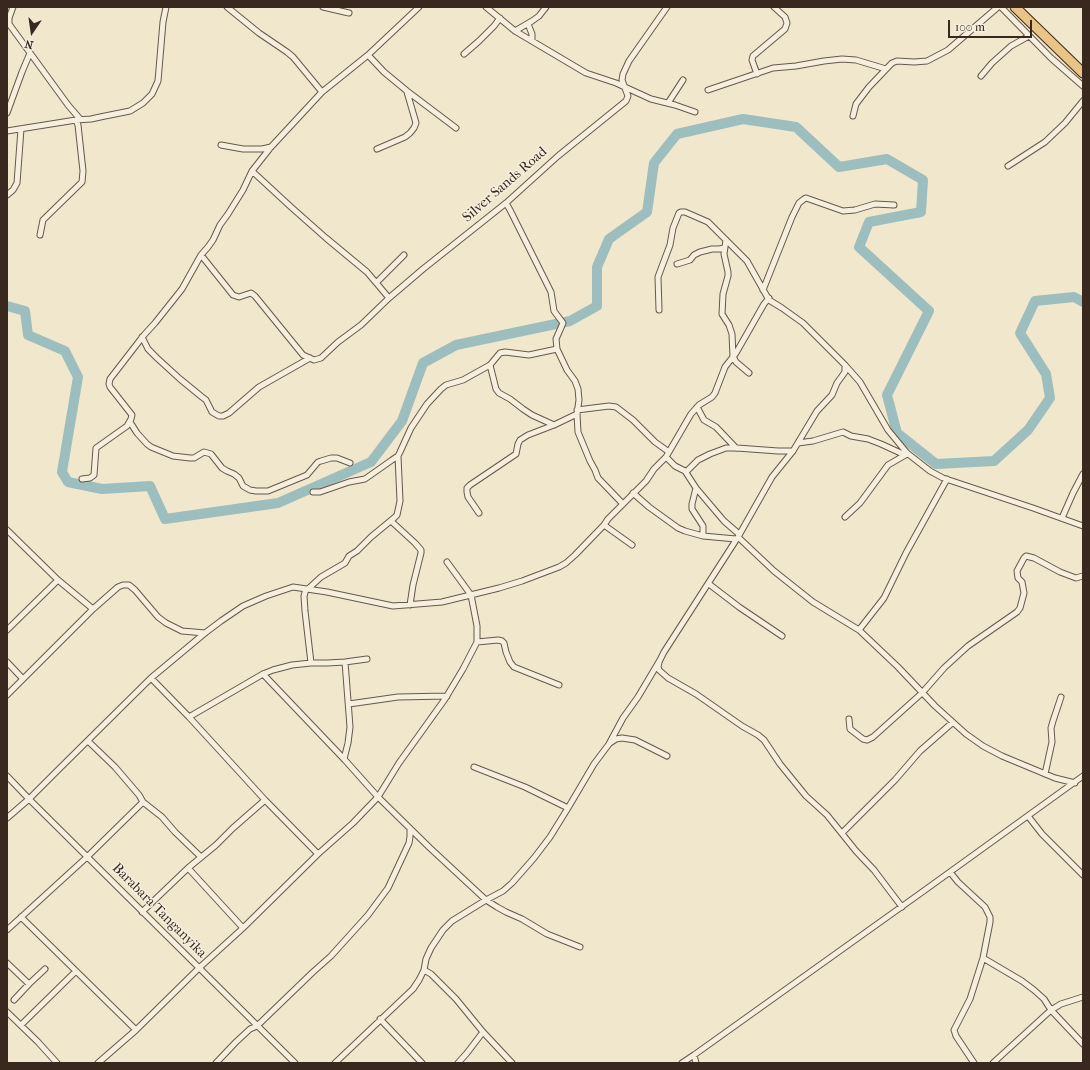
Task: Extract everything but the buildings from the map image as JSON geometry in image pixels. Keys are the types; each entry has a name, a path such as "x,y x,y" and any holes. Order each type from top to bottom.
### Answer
{"highway":[{"path":"1015,7 1083,73"}],"street":[{"path":"13,7 9,18 10,24 78,120 83,171 82,182 43,220 40,236"},
{"path":"7,131 91,119 130,111 143,103 152,94 158,81 163,22 166,7"},
{"path":"227,7 259,33 287,52 322,92"},
{"path":"323,7 349,13"},
{"path":"82,479 90,478 94,475 96,448 128,426 132,415 110,386 110,379 142,337 182,289 201,255 213,240 220,225 243,190 252,170 271,147 322,92 368,55 418,7"},
{"path":"486,7 515,31 586,73 651,98 695,112"},
{"path":"515,31 539,16 546,7"},
{"name":"Silver Sands Road","path":"142,337 148,349 180,379 206,400 212,412 219,416 229,413 259,387 312,359 321,358 338,342 361,325 423,269 506,203 558,156 626,101 628,96 622,80 623,74 629,61 667,7"},
{"path":"758,74 752,60 753,56 785,29 787,23 785,17 774,7"},
{"path":"853,116 856,104 869,87 895,61 927,61 948,50 999,7 1051,58 1083,86"},
{"path":"464,54 480,41 500,18"},
{"path":"528,24 532,34 532,41"},
{"path":"981,76 992,63 1011,46 1030,36"},
{"path":"7,113 30,53"},
{"path":"368,55 384,72 456,128"},
{"path":"708,90 773,68 824,61 856,60 886,69"},
{"path":"668,103 684,80"},
{"path":"377,149 405,137 414,128 416,123 407,91"},
{"path":"1008,166 1045,142 1065,123 1083,101"},
{"path":"7,196 14,190 17,183 21,129"},
{"path":"221,145 243,149 262,149 271,147"},
{"path":"252,170 291,208 367,272 390,298"},
{"path":"764,290 792,217 799,203 804,199 806,198 843,211 856,210 875,204 894,205"},
{"path":"506,203 551,292 554,311 563,323 556,339 557,349 578,389 578,432 598,478 623,504"},
{"path":"659,310 658,277 670,245 673,228 679,213 685,212 708,222 747,261 769,300 803,323 845,365 860,382 888,430 906,454"},
{"path":"726,240 724,254 728,276 723,294 722,314 729,325 732,334 733,356 736,362 749,373"},
{"path":"677,264 690,260 700,252 724,248"},
{"path":"201,255 233,294 239,297 251,293 255,296 303,355 312,359"},
{"path":"377,282 404,256"},
{"path":"7,818 29,799 151,678 205,633 243,606 293,587 326,592 393,606 442,602 522,581 566,563 646,481 654,468 666,457 688,419 697,407 712,397 725,367 742,343 764,304 769,298"},
{"path":"313,492 320,492 349,482 365,479 398,456 411,428 427,404 441,389 446,385 463,380 490,365 500,353 505,352 529,355 557,349"},
{"path":"490,365 496,389 499,393 510,399 532,416 554,425"},
{"path":"334,1063 413,989 424,970 426,959 431,948 443,930 452,921 512,883 522,873 550,837 594,764 609,744 623,718 638,697 672,640 738,537 772,477 793,451 817,411 832,395 837,383 845,372 845,365"},
{"path":"479,513 468,497 466,492 468,486 516,454 520,440 528,434 554,425 577,412 608,406 616,407 633,420 655,442 669,452"},
{"path":"697,407 704,420 716,427 736,448"},
{"path":"130,422 137,434 151,447 173,456 190,458 194,458 204,452 211,454 222,468 239,478 243,486 256,492 268,491 307,475 318,462 321,461 337,458 350,463"},
{"path":"798,443 813,441 843,432 851,436 868,439 906,454 930,471 947,480 1083,526"},
{"path":"686,472 698,460 726,448 793,451"},
{"path":"845,517 860,504 888,465 906,454"},
{"path":"311,663 304,596 307,589 321,577 345,564 349,556 357,551 397,515 400,490 398,456"},
{"path":"666,457 675,466 686,472 696,488 738,537 774,572 813,602 858,630 898,667 952,723 983,746 1055,778 1075,782"},
{"path":"1062,518 1083,474"},
{"path":"858,630 884,598 906,553 947,480"},
{"path":"696,488 692,509 695,516 703,526 703,536"},
{"path":"633,493 649,507 678,528 685,531 703,536 738,537"},
{"path":"391,521 416,543 421,550 410,605"},
{"path":"604,525 632,545"},
{"path":"7,530 58,580 93,609"},
{"path":"849,719 850,729 863,739 870,739 922,692 944,668 968,646 1017,612 1020,608 1024,593 1022,582 1018,578 1017,571 1026,556 1034,558 1060,572 1076,578 1083,576"},
{"path":"98,1063 136,1030 199,968 243,928 318,854 353,823 378,796 399,763 447,696 463,670 477,642 477,626 471,595 447,562"},
{"path":"7,630 58,580"},
{"path":"7,695 93,609 118,587 126,584 135,590 158,617 166,623 182,631 205,633"},
{"path":"709,584 739,607 782,636"},
{"path":"477,642 502,641 510,662 514,667 560,685"},
{"path":"189,717 263,674 273,670 292,665 311,663 327,664 367,659"},
{"path":"660,660 658,666 659,670 668,678 696,694 764,740 780,764 806,796 827,815 856,851 874,870 902,907"},
{"path":"7,662 23,679"},
{"path":"344,758 350,735 345,662"},
{"path":"263,674 410,829 486,900 547,934 580,947"},
{"path":"151,678 265,800 318,854"},
{"path":"348,704 398,697 447,696"},
{"path":"1045,774 1052,742 1051,728 1061,697"},
{"path":"842,833 896,780 920,751 952,723"},
{"path":"609,744 616,739 622,738 635,740 667,756"},
{"path":"88,740 139,795 143,802 162,817 201,857"},
{"path":"474,767 513,782 568,808"},
{"name":"Barabara Tanganyika","path":"7,776 86,857 295,1063"},
{"path":"682,1063 1083,776"},
{"path":"142,912 188,868 265,800"},
{"path":"7,930 143,802"},
{"path":"1028,816 1042,834 1083,875"},
{"path":"216,1063 250,1029 257,1026 312,972 331,956 358,927 388,888 410,837 410,829"},
{"path":"188,868 243,928"},
{"path":"950,872 958,882 988,911 990,917 983,958 970,999 954,1030 956,1036 974,1063"},
{"path":"21,917 136,1030"},
{"path":"983,958 1022,981 1044,999 1051,1010 1083,1044"},
{"path":"7,963 29,984"},
{"path":"14,1000 45,970"},
{"path":"424,970 440,982 512,1063"},
{"path":"21,1025 76,971"},
{"path":"994,1063 1051,1010 1061,1004 1083,997"},
{"path":"7,1012 57,1063"},
{"path":"380,1020 422,1063"},
{"path":"458,1063 483,1032"},
{"path":"694,1055 696,1063"}],"waterway":[{"path":"7,306 25,311 28,335 65,351 78,377 62,472 68,482 102,489 150,486 165,519 278,503 371,462 402,421 423,363 456,345 570,321 597,306 597,267 609,239 647,212 654,163 677,134 743,119 796,127 839,167 887,159 923,180 921,212 869,222 859,247 929,311 887,395 897,433 936,464 994,461 1028,430 1050,398 1046,374 1020,333 1035,301 1074,297 1083,302"}]}
